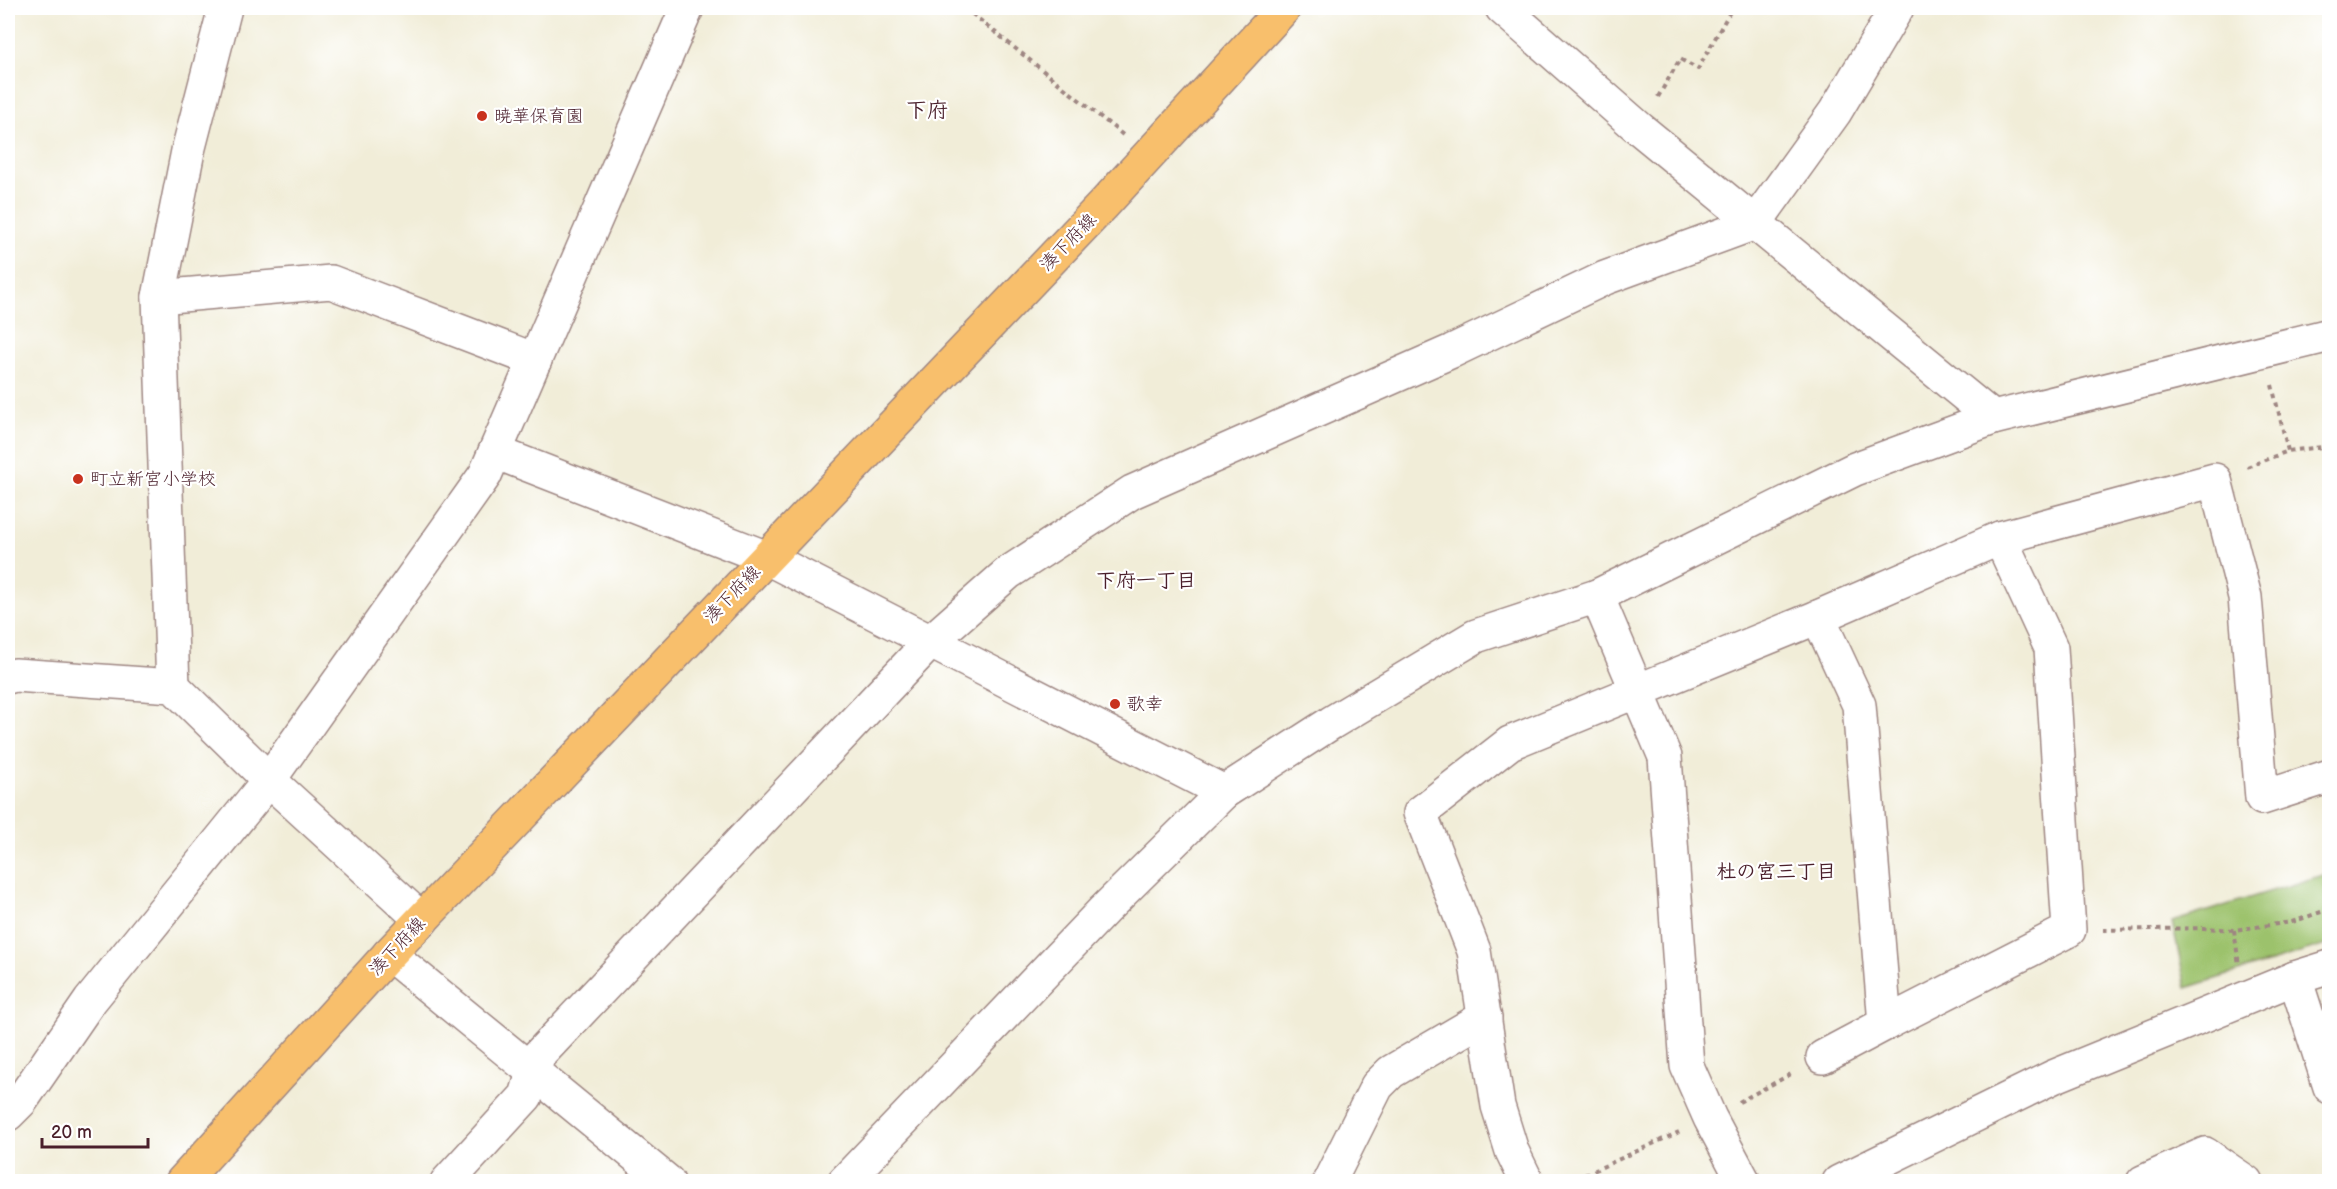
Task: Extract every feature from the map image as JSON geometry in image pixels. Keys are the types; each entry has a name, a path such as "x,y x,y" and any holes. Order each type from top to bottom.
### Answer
{"main road":[{"name":"湊下府線","path":"182,1182 389,954 1104,204 1284,8"}],"street":[{"path":"173,686 159,297 188,151 225,8"},
{"path":"8,1114 21,1101 90,1001 269,780 485,475 687,8"},
{"path":"1502,8 1640,129 1993,418"},
{"path":"447,1182 526,1096 538,1056 931,641 1008,573 1132,492 1452,351 1605,278 1755,223 1835,112 1897,8"},
{"path":"159,297 331,282 535,360"},
{"path":"844,1182 1104,910 1224,792 1331,723 1476,636 1597,596 1855,469 1993,418 2265,353 2330,335"},
{"path":"495,452 767,558 1224,792"},
{"path":"1527,1182 1512,1151 1498,1106 1474,951 1420,813 1510,743 1818,617 2000,538 2215,480 2245,597 2262,798 2330,776"},
{"path":"1823,1057 2069,930 2051,648 2000,538"},
{"path":"1597,596 1665,757 1687,1066 1710,1118 1744,1182"},
{"path":"1818,617 1859,705 1885,1024"},
{"path":"8,677 15,675 173,686 269,780 422,920"},
{"path":"389,954 668,1182"},
{"path":"1839,1182 2053,1077 2295,978 2330,967"},
{"path":"2295,978 2330,1087"},
{"path":"1329,1182 1377,1086 1391,1071 1485,1017"},
{"path":"2143,1182 2205,1154 2246,1182"}],"path":[{"path":"964,8 1148,155"},
{"path":"1640,129 1680,59 1698,69 1732,8"},
{"path":"2265,353 2288,451"},
{"path":"2215,480 2288,451 2330,446"},
{"path":"2069,930 2204,928 2234,930 2292,922 2330,909"},
{"path":"1569,1182 1710,1118 1823,1057"}],"green space":[{"path":"2329,873 2329,944 2186,988 2172,922"}],"place":[{"name":"暁華保育園","path":"482,116"},
{"name":"町立新宮小学校","path":"78,479"},
{"name":"歌幸","path":"1115,704"}],"district":[{"name":"下府","path":"927,110"},
{"name":"下府一丁目","path":"1146,580"},
{"name":"杜の宮三丁目","path":"1776,871"}]}
